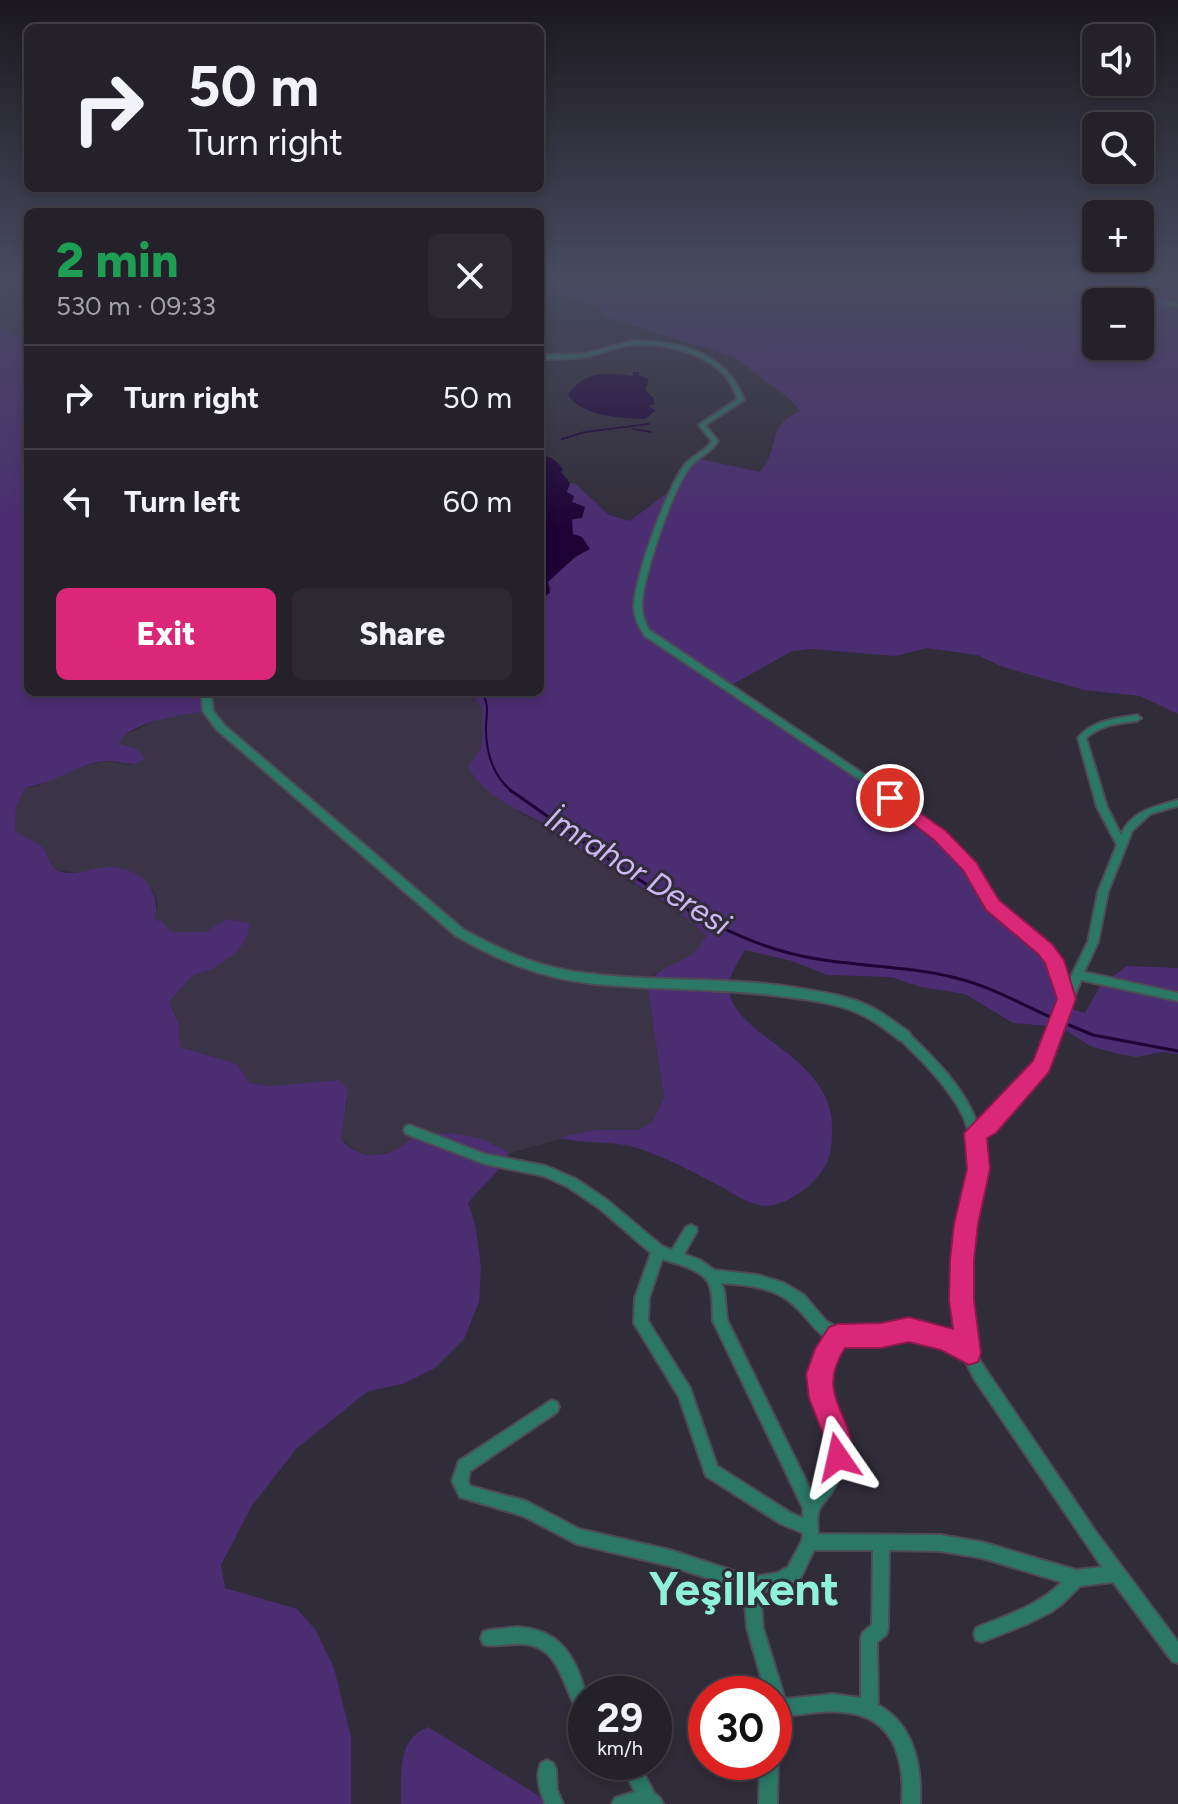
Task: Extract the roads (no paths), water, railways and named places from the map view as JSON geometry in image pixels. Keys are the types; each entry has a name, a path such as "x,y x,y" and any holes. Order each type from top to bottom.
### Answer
{"street":[{"path":"712,362 731,379 741,400 702,425 715,441 713,447 688,464 676,487 639,594 641,625 648,634 908,808 940,836 970,866 993,905 1054,960 1066,999"},
{"path":"206,696 208,711 220,727 460,933 484,949 548,973 590,980 777,989 826,998 869,1012 904,1036 935,1066 962,1105 975,1133 978,1169 962,1260 962,1300 969,1353"},
{"path":"1122,845 1102,807 1082,738 1106,723 1137,718"},
{"path":"975,1133 988,1127 1042,1066 1066,999 1093,942 1103,892 1128,830 1147,812 1178,803"},
{"path":"1077,975 1178,997"},
{"path":"410,1130 485,1159 546,1171 572,1183 603,1204 658,1251 695,1264 712,1276 763,1281 785,1290 801,1302 819,1325 838,1336 881,1335 909,1329 946,1338 969,1353 1114,1574 1178,1655"},
{"path":"676,1256 691,1231"},
{"path":"658,1251 642,1298 641,1323 685,1393 711,1471 810,1535 881,1542 940,1543 982,1550 1076,1578 1114,1574"},
{"path":"552,1407 464,1466 460,1481 465,1492 526,1509 577,1536 670,1558 752,1585 778,1581 794,1573 810,1535 811,1507 720,1321 717,1290 712,1276"},
{"path":"811,1507 834,1476 838,1457 837,1434 822,1398 819,1374 824,1358 838,1336"},
{"path":"870,1707 869,1638 880,1629 881,1542"},
{"path":"982,1634 1037,1612 1064,1595 1076,1578"},
{"path":"752,1585 755,1628 769,1676"},
{"path":"489,1638 532,1635 545,1639 557,1651 570,1676"},
{"path":"792,1707 840,1703 870,1707 890,1721 905,1743 912,1771 911,1804"},
{"path":"547,1769 548,1790 554,1804"},
{"path":"621,1804 651,1802 639,1780"},
{"path":"768,1804 769,1780"}],"waterway":[{"path":"562,439 585,432 649,424"},
{"path":"633,429 651,432"},
{"name":"İmrahor Deresi","path":"484,696 490,756 496,773 513,792"},
{"name":"İmrahor Deresi","path":"510,790 642,881 712,923 747,939 803,956 956,978 994,991 1057,1020"},
{"name":"İmrahor Deresi","path":"1069,1025 1093,1035 1178,1051"}],"district":[{"name":"Yeşilkent","path":"744,1589"}]}
